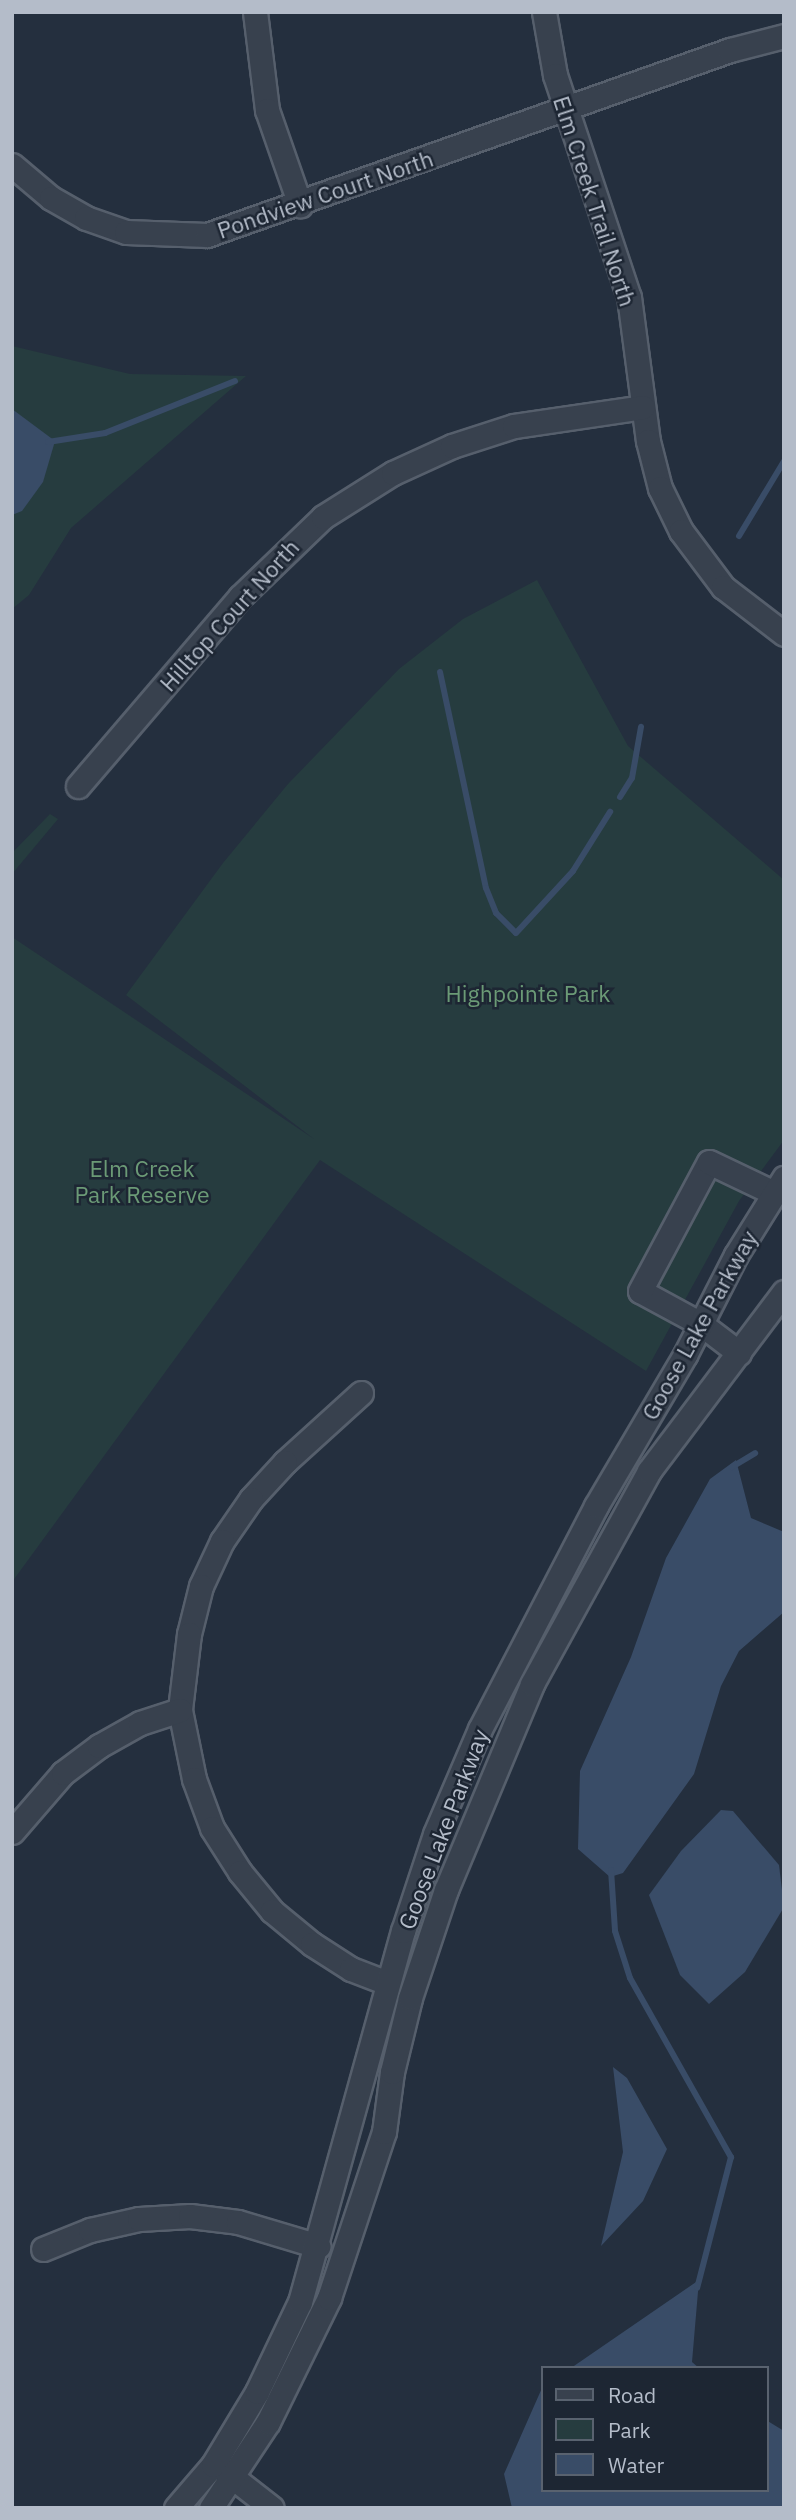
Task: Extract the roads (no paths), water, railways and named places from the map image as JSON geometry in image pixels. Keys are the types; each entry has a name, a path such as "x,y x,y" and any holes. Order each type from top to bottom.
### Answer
{"street":[{"path":"256,12 267,110 300,205"},
{"name":"Elm Creek Trail North","path":"544,12 565,109 629,297 643,407 660,488 681,531 741,605 784,634"},
{"name":"Pondview Court North","path":"12,165 51,198 125,232 207,234 300,205 565,109 784,36"},
{"name":"Hilltop Court North","path":"78,786 240,597 323,517 393,473 452,446 514,426 643,407"},
{"path":"739,1353 701,1324 640,1291 709,1162 779,1186"},
{"name":"Goose Lake Parkway","path":"176,2508 213,2465 268,2369 300,2302 318,2246 387,1983 435,1834 504,1680 779,1186"},
{"name":"Goose Lake Parkway","path":"211,2508 235,2476 295,2373 330,2298 384,2132 410,1998 446,1890 532,1684 649,1471 784,1292"},
{"path":"361,1393 285,1462 251,1499 222,1541 201,1586 189,1634 180,1710 194,1779 212,1828 240,1872 272,1911 312,1944 351,1969 387,1983"},
{"path":"12,1832 63,1773 99,1746 140,1723 180,1710"},
{"path":"43,2249 114,2224 190,2216 238,2222 318,2246"},
{"path":"213,2465 235,2476 272,2508"}],"water":[{"path":"12,409 55,441 43,482 22,511 12,515"},
{"path":"736,1460 751,1518 784,1532 784,1612 739,1651 721,1686 694,1774 623,1873 610,1877 578,1849 580,1771 631,1657 666,1558 710,1479"},
{"path":"721,1810 733,1811 779,1865 784,1907 745,1972 709,2004 680,1975 649,1895 681,1851"},
{"path":"613,2067 627,2078 667,2149 643,2201 601,2246 623,2152"},
{"path":"699,2280 692,2362 697,2366 574,2366"},
{"path":"540,2393 540,2492 768,2492 768,2421 784,2431 784,2508 512,2508 504,2474"}],"waterway":[{"path":"48,442 105,433 235,381"},
{"path":"739,536 784,461"},
{"path":"440,672 486,888 496,913 516,933 573,871 610,812"},
{"path":"620,797 632,778 641,727"},
{"path":"732,1467 755,1453"},
{"path":"611,1870 615,1931 630,1978 731,2157 697,2288"}],"park label":[{"name":"Highpointe Park","path":"528,993"},
{"name":"Elm Creek Park Reserve","path":"142,1181"}]}
